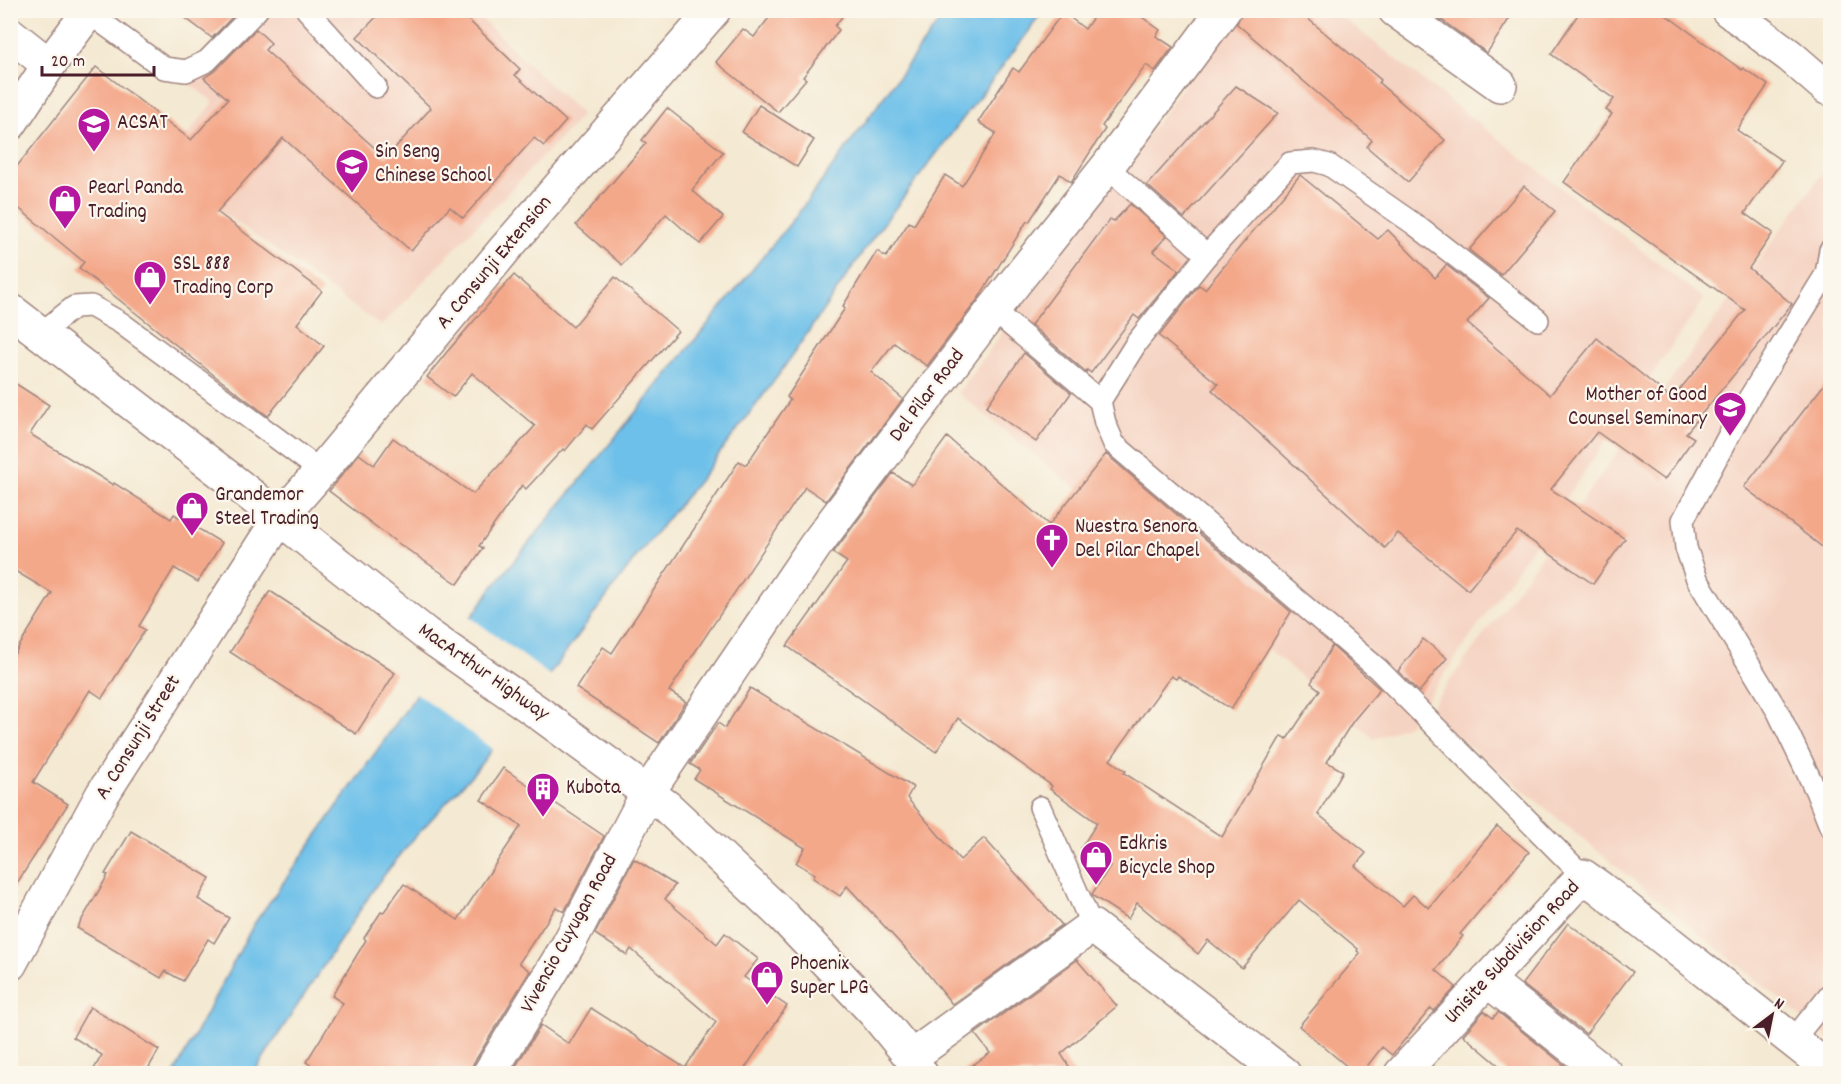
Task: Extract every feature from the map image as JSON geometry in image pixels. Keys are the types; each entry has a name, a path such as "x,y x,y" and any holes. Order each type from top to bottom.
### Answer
{"main road":[{"name":"A. Consunji Extension","path":"279,519 505,249 714,10"},
{"name":"Del Pilar Road","path":"648,792 815,546 993,310 1107,167 1224,10"},
{"path":"1395,10 1500,85"},
{"path":"1728,10 1790,56 1829,90"},
{"path":"10,124 49,65 90,12"},
{"path":"10,34 49,65"},
{"name":"MacArthur Highway","path":"10,310 426,634 667,807 783,916 875,1013 916,1065"},
{"name":"A. Consunji Street","path":"10,964 102,795 279,519"},
{"name":"Vivencio Cuyugan Road","path":"489,1074 568,945 648,792"},
{"name":"Unisite Subdivision Road","path":"1401,1074 1583,876 1830,1070"},
{"path":"916,1065 1092,926 1284,1074"},
{"path":"1487,980 1606,1074"}],"lane":[{"path":"90,12 164,68 186,71 207,61 257,10"},
{"path":"307,10 376,87"},
{"path":"1100,401 1137,342 1207,255 1290,163 1314,161 1329,165 1414,224 1538,320"},
{"path":"1107,167 1207,255"},
{"path":"1830,250 1826,274 1748,400 1683,520 1686,548 1697,579 1778,712 1830,826"},
{"path":"41,333 75,307 91,306 121,323 321,471"},
{"path":"993,310 1100,401 1105,423 1114,444 1378,669 1583,876"},
{"path":"1040,807 1092,926"},
{"path":"1793,1040 1830,994"}],"shaded area":[{"name":"Sin Seng Chinese School","path":"264,11 473,11 582,115 381,326 161,168 214,102 185,81"},
{"path":"1239,11 1334,11 1704,299 1410,724 1374,739 1164,560 958,393"},
{"name":"Mother of Good Counsel Seminary","path":"1830,163 1830,1040 1427,712"}],"water":[{"path":"947,11 1042,11 872,239 780,373 698,482 633,561 477,769 414,838 377,884 254,1073 174,1074 254,924 492,588 797,215"}],"pier":[{"path":"469,616 552,677 495,751 416,693"}],"building":[{"path":"175,10 236,10 237,12 212,38"},
{"path":"383,10 458,10 520,69 515,75 566,121 544,146 534,138 463,218 450,207 411,251 283,138 217,212 322,291 297,324 324,346 268,416 79,268 84,262 10,201 10,175 96,67 191,140 228,99 204,78 216,70 256,29 271,43 265,50 386,158 431,108 357,37"},
{"path":"775,10 847,10 835,26 839,30 803,77 806,79 778,112 716,62 743,29 754,37"},
{"path":"1098,10 1132,10 1160,30 1156,36 1173,47 1155,71 1146,65 1102,126 1105,129 1071,182 1060,174 1029,222 1027,221 978,299 927,366 894,343 871,372 903,399 826,501 805,487 669,691 686,702 659,743 576,688 603,647 612,653 739,461 746,465 790,400 787,397 845,308 843,306 877,251 886,257 909,222 914,225 945,175 962,186 996,133 978,122 1013,68 1019,72 1063,12 1085,29"},
{"path":"1242,10 1307,10 1307,18 1381,80 1379,83 1445,140 1408,182 1367,147 1372,140 1237,24"},
{"path":"1428,10 1515,10 1487,53"},
{"path":"1581,10 1659,10 1742,70 1743,68 1768,85 1737,130 1782,161 1745,213 1773,233 1749,268 1792,304 1686,433 1694,438 1664,480 1597,432 1551,489 1625,539 1593,584 1517,531 1468,590 1398,533 1385,548 1212,390 1218,384 1159,336 1199,285 1205,289 1300,175 1378,239 1388,230 1435,278 1446,265 1489,298 1467,323 1550,395 1597,338 1672,399 1745,310 1564,182 1612,114 1606,110 1614,99 1551,54"},
{"path":"1236,86 1278,113 1184,218 1147,185"},
{"path":"759,105 814,140 797,167 742,132"},
{"path":"667,108 723,152 692,190 723,217 700,244 666,214 622,265 576,225 646,143 642,140"},
{"path":"1524,186 1555,211 1501,275 1469,250"},
{"path":"1130,204 1167,236 1153,251 1179,270 1139,319 1134,315 1091,373 1087,370 1086,372 1031,325 1110,219 1114,221"},
{"path":"514,275 573,327 615,277 678,331 592,429 587,424 565,451 563,449 526,489 522,485 479,546 483,548 458,584 395,541 329,491 359,454 374,465 393,438 473,494 535,426 472,373 453,397 427,377"},
{"path":"1024,353 1071,393 1036,442 986,407"},
{"path":"1830,377 1830,553 1744,487"},
{"path":"10,380 49,405 30,434 171,519 174,514 222,543 198,582 174,568 139,626 145,630 102,698 90,690 33,782 68,804 10,894 10,661 52,593 10,568"},
{"path":"947,437 1049,525 1106,454 1291,612 1231,709 1178,676 1176,679 1171,676 1110,760 1126,771 1124,773 1222,837 1281,736 1287,739 1320,690 1311,683 1332,646 1380,689 1353,721 1327,762 1343,771 1318,814 1366,853 1355,866 1403,906 1413,895 1429,908 1497,826 1529,852 1460,934 1463,936 1436,970 1456,987 1434,1011 1431,1008 1392,1055 1382,1047 1361,1074 1356,1074 1299,1026 1360,953 1299,900 1242,968 1208,940 1198,954 1137,903 1128,919 1093,896 1092,894 1110,866 1081,848 1097,823 1050,789 1052,786 958,718 936,752 787,646 847,562 833,553 893,473 912,485"},
{"path":"270,591 395,673 356,734 230,652"},
{"path":"1423,639 1447,658 1419,692 1398,671"},
{"path":"750,688 913,787 907,798 960,860 984,838 1062,925 952,1004 924,969 847,886 840,896 813,878 815,874 796,863 805,848 694,779 700,770 690,764 718,723 725,728"},
{"path":"503,768 604,836 564,912 556,907 519,963 530,971 473,1064 470,1074 324,1074 306,1062 343,1003 332,996 381,912 383,913 404,884 458,920 521,826 481,800"},
{"path":"131,831 210,878 198,899 229,918 214,943 208,939 183,981 165,971 161,978 77,928 108,875 105,874"},
{"path":"634,859 675,885 665,899 717,944 725,933 758,959 744,977 787,1006 741,1074 511,1074 541,1025 569,1044 591,1008 685,1068 716,1022 631,949 627,955 595,934"},
{"path":"1568,923 1633,972 1586,1034 1522,984"},
{"path":"1077,960 1117,1006 1061,1054 1074,1074 960,1074 990,1053 975,1034"},
{"path":"90,1007 159,1050 145,1074 91,1074 102,1055 73,1037"},
{"path":"1484,1011 1493,1018 1498,1012 1575,1074 1509,1074 1463,1035"}],"place":[{"name":"ACSAT","path":"94,153"},
{"name":"Sin Seng Chinese School","path":"352,194"},
{"name":"Pearl Panda Trading","path":"65,230"},
{"name":"SSL 888 Trading Corp","path":"150,306"},
{"name":"Mother of Good Counsel Seminary","path":"1730,437"},
{"name":"Grandemor Steel Trading","path":"192,537"},
{"name":"Nuestra Senora Del Pilar Chapel","path":"1052,569"},
{"name":"Kubota","path":"543,818"},
{"name":"Edkris Bicycle Shop","path":"1096,886"},
{"name":"Phoenix Super LPG","path":"767,1006"}]}
